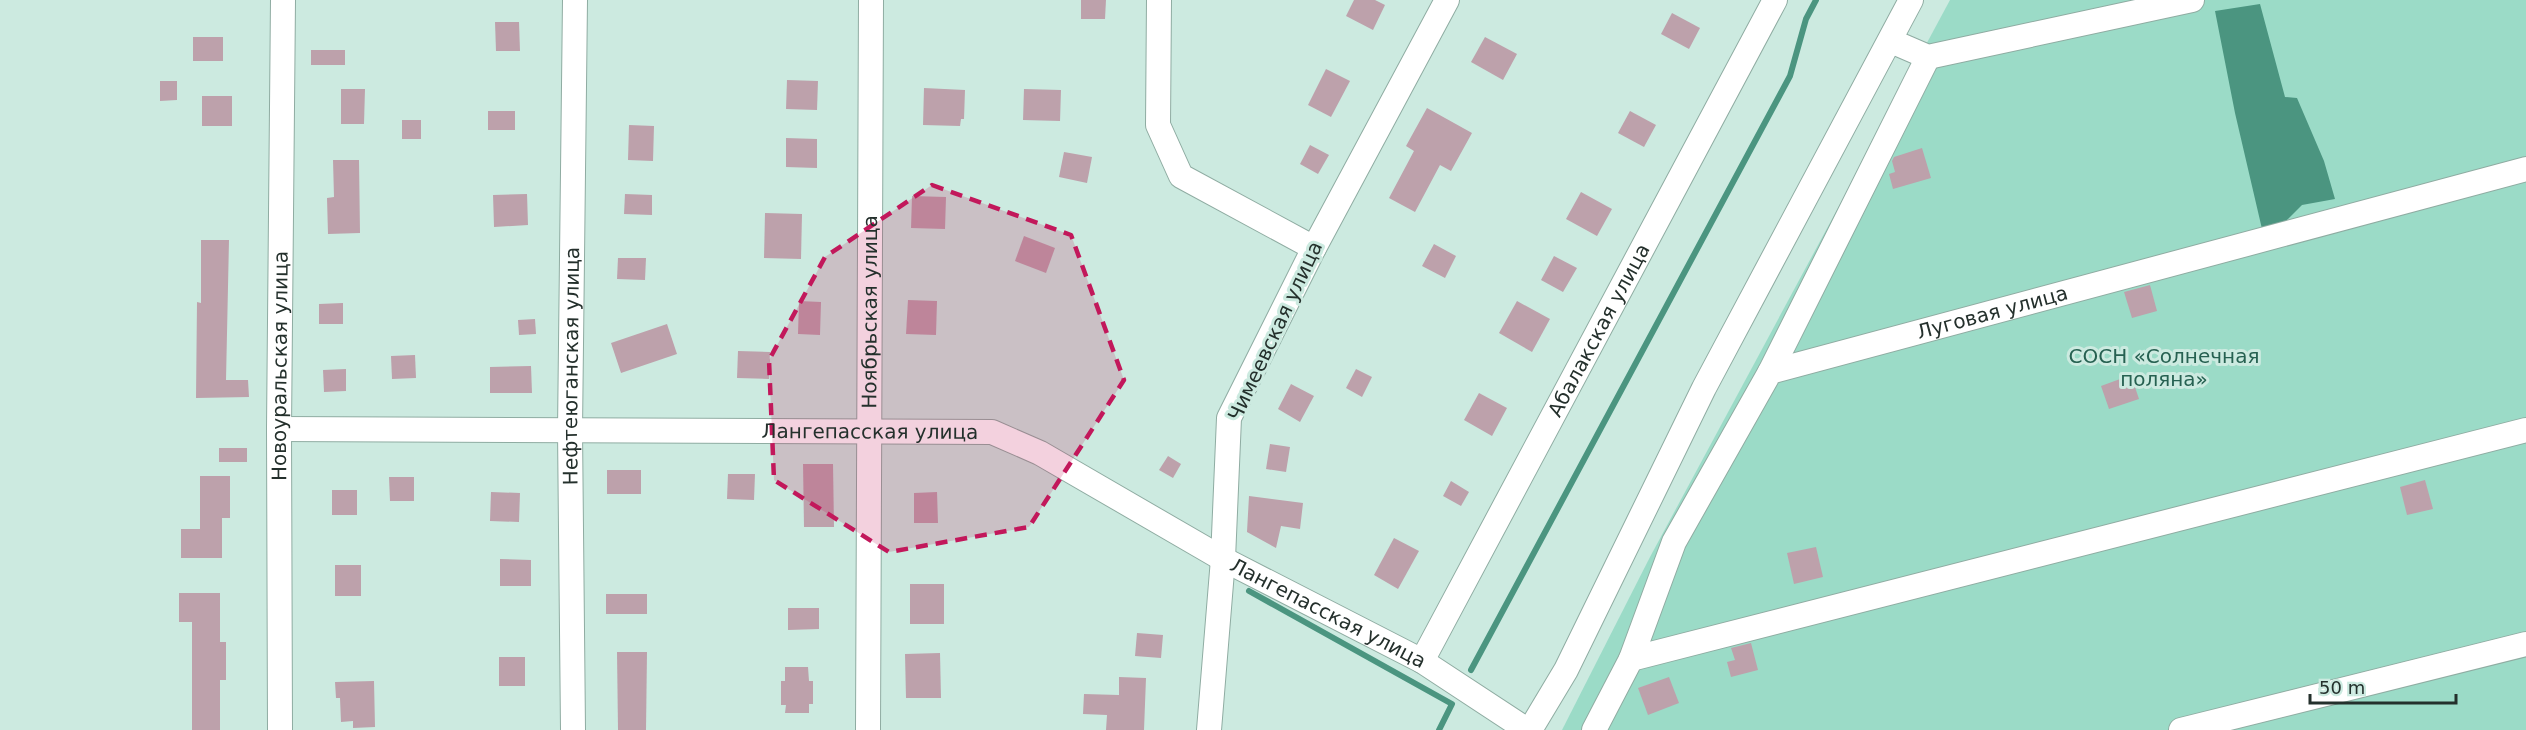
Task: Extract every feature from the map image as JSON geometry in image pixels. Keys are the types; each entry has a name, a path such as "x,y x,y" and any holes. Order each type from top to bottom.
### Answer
{"street":[{"name":"Новоуральская улица","path":"280,730 279,429 284,0"},
{"name":"Нефтеюганская улица","path":"573,730 570,430 575,0"},
{"name":"Ноябрьская улица","path":"868,730 871,0"},
{"path":"1159,0 1158,125 1181,176 1314,248"},
{"name":"Чимеевская улица","path":"1209,730 1223,559 1229,418 1314,248 1447,0"},
{"name":"Абалакская улица","path":"1422,661 1775,0"},
{"path":"1529,730 1566,670 1704,388 1911,0"},
{"path":"1891,41 1928,57 2192,0"},
{"path":"1593,730 1631,659 1674,542 1770,372 1928,57"},
{"name":"Луговая улица","path":"1770,372 2526,169"},
{"name":"Лангепасская улица","path":"279,429 992,432 1040,453 1223,559 1422,661 1529,730"},
{"path":"1631,659 2526,430"},
{"path":"2181,730 2526,644"}],"highlighted area":[{"path":"932,185 1071,235 1124,380 1029,527 889,552 774,480 769,360 825,257"}],"green space":[{"name":"СОСН «Солнечная поляна»","path":"1950,0 2526,0 2526,730 1562,730 1650,557"}],"shaded area":[{"path":"2260,4 2285,97 2297,98 2324,161 2335,199 2302,205 2282,225 2262,229 2235,113 2215,11"}],"building":[{"path":"1081,0 1106,0 1105,19 1081,19"},
{"path":"1354,0 1375,0 1385,5 1373,30 1346,16"},
{"path":"1672,13 1700,28 1689,49 1661,34"},
{"path":"495,22 519,22 520,51 496,51"},
{"path":"193,37 223,37 223,61 193,61"},
{"path":"1485,37 1517,54 1503,80 1471,62"},
{"path":"311,50 345,50 345,65 311,65"},
{"path":"1326,69 1350,81 1331,117 1308,105"},
{"path":"787,80 818,81 817,110 786,109"},
{"path":"160,81 177,81 177,100 160,101"},
{"path":"924,88 965,90 964,119 961,119 960,126 923,125"},
{"path":"341,89 365,89 364,124 341,124"},
{"path":"1024,89 1061,90 1060,121 1023,120"},
{"path":"202,96 232,96 232,126 202,126"},
{"path":"1427,108 1472,133 1451,171 1440,165 1415,212 1389,198 1414,151 1406,146"},
{"path":"488,111 515,111 515,130 488,130"},
{"path":"1630,111 1656,125 1644,147 1618,133"},
{"path":"402,120 421,120 421,139 402,139"},
{"path":"629,125 654,126 653,161 628,160"},
{"path":"786,138 817,139 817,168 786,167"},
{"path":"1310,145 1329,155 1318,174 1300,164"},
{"path":"1922,148 1931,178 1893,189 1889,174 1895,172 1892,161 1894,157"},
{"path":"1064,152 1092,157 1087,183 1059,177"},
{"path":"333,160 359,160 360,233 328,234 327,198 334,197"},
{"path":"1581,192 1612,209 1597,236 1566,219"},
{"path":"527,194 528,225 494,227 493,195"},
{"path":"625,194 652,195 652,215 624,214"},
{"path":"912,196 946,197 945,229 911,228"},
{"path":"765,213 802,214 801,259 764,258"},
{"path":"1024,236 1055,248 1046,273 1015,261"},
{"path":"201,240 229,240 226,380 248,380 249,397 196,398 197,302 201,303"},
{"path":"1434,244 1456,256 1445,278 1422,266"},
{"path":"1554,256 1577,268 1563,292 1541,280"},
{"path":"618,258 646,258 645,280 617,279"},
{"path":"2150,285 2157,311 2132,318 2124,292"},
{"path":"908,300 937,301 936,335 906,334"},
{"path":"799,301 821,302 820,335 798,334"},
{"path":"1517,301 1550,319 1532,352 1499,333"},
{"path":"343,303 343,324 319,324 319,304"},
{"path":"535,319 536,334 519,335 518,320"},
{"path":"667,324 677,354 621,373 611,343"},
{"path":"738,351 770,352 769,379 737,378"},
{"path":"415,355 416,378 392,379 391,356"},
{"path":"531,366 532,393 490,393 490,367"},
{"path":"346,369 346,391 324,392 323,370"},
{"path":"1356,369 1372,377 1362,397 1346,388"},
{"path":"2131,375 2139,399 2109,409 2101,386"},
{"path":"1291,384 1314,396 1300,422 1278,409"},
{"path":"1479,393 1507,408 1492,436 1464,420"},
{"path":"1270,444 1290,447 1286,472 1266,469"},
{"path":"219,448 247,448 247,462 219,462"},
{"path":"1168,456 1181,464 1173,478 1159,470"},
{"path":"803,464 833,464 834,527 804,527"},
{"path":"607,470 641,470 641,494 607,494"},
{"path":"728,474 755,474 754,500 727,499"},
{"path":"200,476 230,476 230,518 222,518 222,558 181,558 181,529 200,529"},
{"path":"389,477 414,477 414,501 390,501"},
{"path":"2425,480 2433,509 2407,515 2400,487"},
{"path":"1451,481 1469,492 1461,506 1443,496"},
{"path":"332,490 357,490 357,515 332,515"},
{"path":"491,492 520,493 519,522 490,521"},
{"path":"937,492 938,523 914,523 914,493"},
{"path":"1249,496 1303,503 1300,529 1281,526 1276,548 1247,532"},
{"path":"1394,538 1419,551 1398,589 1374,575"},
{"path":"1816,547 1823,577 1794,584 1787,553"},
{"path":"500,559 531,560 531,586 500,586"},
{"path":"335,565 361,565 361,596 335,596"},
{"path":"910,584 944,584 944,624 910,624"},
{"path":"179,593 220,593 220,642 226,642 226,680 220,680 220,730 192,730 192,622 179,622"},
{"path":"606,594 647,594 647,614 606,614"},
{"path":"788,608 819,608 819,629 788,630"},
{"path":"1137,633 1163,635 1161,658 1135,656"},
{"path":"1751,643 1758,670 1731,677 1727,662 1735,660 1731,648"},
{"path":"617,652 647,652 646,730 618,730"},
{"path":"940,653 941,698 906,698 905,654"},
{"path":"499,657 525,657 525,686 499,686"},
{"path":"785,667 808,667 809,681 813,681 813,704 809,704 809,713 785,713 786,705 781,705 781,681 785,681"},
{"path":"1119,677 1146,678 1144,730 1106,730 1107,715 1083,714 1084,694 1119,695"},
{"path":"1669,677 1679,703 1648,715 1638,688"},
{"path":"374,681 375,727 353,728 353,721 341,722 340,698 336,698 335,682"}],"waterway":[{"path":"1471,670 1790,76 1806,19 1816,0"},
{"path":"1249,591 1452,704 1439,730"}]}
